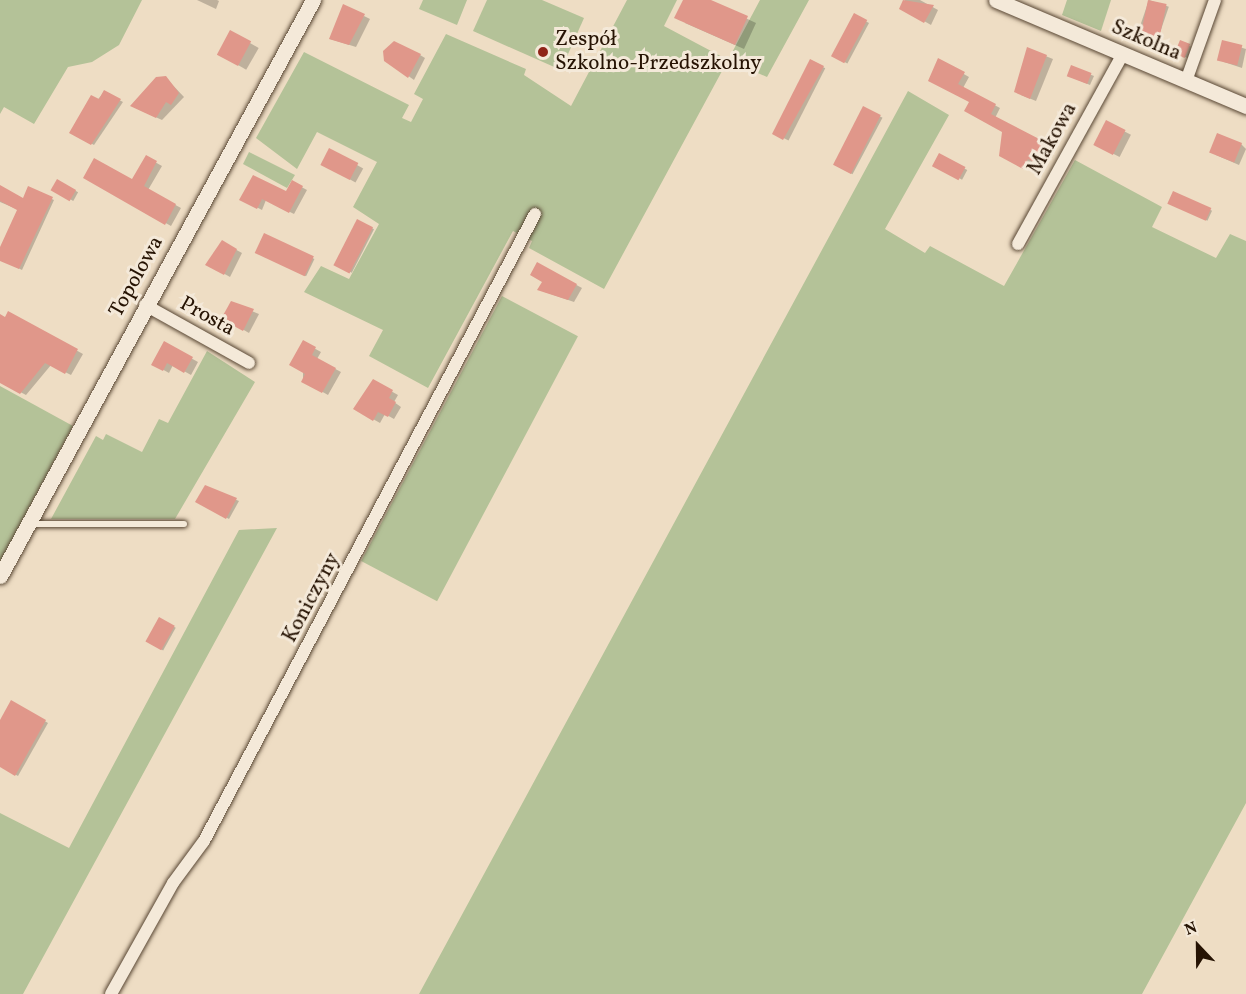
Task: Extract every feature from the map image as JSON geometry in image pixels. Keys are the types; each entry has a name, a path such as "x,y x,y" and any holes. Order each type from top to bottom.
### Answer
{"street":[{"name":"Topolowa","path":"0,576 313,0"},
{"name":"Szkolna","path":"996,0 1246,106"},
{"path":"1186,81 1215,0"},
{"name":"Makowa","path":"1018,244 1123,54"},
{"name":"Koniczyny","path":"111,994 173,883 204,841 535,214"},
{"name":"Prosta","path":"145,306 249,363"}],"lane":[{"path":"28,524 184,525"}],"green space":[{"path":"0,0 142,0 119,45 92,62 68,67 34,124 4,107 0,114"},
{"path":"423,0 467,0 457,25 419,9"},
{"path":"487,0 542,0 584,18 561,70 473,31"},
{"path":"627,0 677,0 664,26 728,60 604,289 529,248 532,241 513,231 428,388 369,356 383,330 304,292 321,266 349,279 379,224 353,207 377,162 317,132 297,169 256,138 304,52 409,105 402,118 411,122 423,99 414,94 446,34 526,69 524,75 571,106"},
{"path":"760,0 809,0 767,77 728,60"},
{"path":"1067,0 1111,0 1101,31 1062,15"},
{"path":"908,91 949,115 885,229 925,253 930,246 1004,286 1075,160 1162,207 1152,227 1216,258 1230,234 1246,241 1246,803 1142,994 419,994"},
{"path":"249,152 295,175 287,188 243,164"},
{"path":"502,296 578,336 437,601 361,561"},
{"path":"207,351 255,382 175,519 51,519 96,436 103,440 106,434 142,452 159,419 168,423"},
{"path":"0,386 73,426 0,562"},
{"path":"277,528 23,994 0,994 0,813 69,848 239,530"}],"building":[{"path":"683,0 711,0 748,16 735,45 674,18"},
{"path":"903,0 934,5 924,23 899,9"},
{"path":"1148,0 1167,4 1159,40 1140,36"},
{"path":"343,4 365,14 349,45 329,39"},
{"path":"854,13 867,20 844,63 831,56"},
{"path":"230,30 251,41 238,66 217,55"},
{"path":"1180,40 1190,44 1185,58 1174,54"},
{"path":"1222,40 1242,45 1237,65 1217,60"},
{"path":"394,41 421,54 408,78 384,61 383,51"},
{"path":"1027,47 1047,55 1030,99 1014,92"},
{"path":"938,58 965,72 958,84 996,104 991,114 1045,142 1034,162 1028,159 1023,169 999,156 1002,132 964,111 969,102 928,81"},
{"path":"810,59 824,66 783,140 772,134"},
{"path":"1071,65 1092,73 1087,84 1067,76"},
{"path":"166,76 179,93 171,105 166,102 156,118 130,106 156,77"},
{"path":"104,90 121,99 91,145 69,133 91,95 99,99"},
{"path":"863,106 881,115 851,174 833,165"},
{"path":"1106,120 1126,130 1113,155 1093,145"},
{"path":"1217,133 1242,143 1234,163 1209,152"},
{"path":"329,148 358,163 350,180 320,165"},
{"path":"939,153 965,167 958,180 932,166"},
{"path":"146,155 157,161 144,186 176,204 165,225 83,178 94,158 132,179"},
{"path":"253,175 286,191 292,180 303,186 289,213 262,199 257,209 239,200"},
{"path":"57,179 76,190 70,201 50,190"},
{"path":"0,185 23,198 28,186 53,197 19,269 0,261 0,247 17,210 0,201"},
{"path":"1173,191 1211,208 1206,221 1167,204"},
{"path":"357,219 373,227 349,274 333,265"},
{"path":"264,233 314,256 305,276 255,253"},
{"path":"222,240 237,249 224,275 205,265"},
{"path":"537,262 577,284 568,300 537,290 542,282 530,275"},
{"path":"231,301 254,309 243,331 221,319"},
{"path":"8,311 78,349 65,374 45,363 20,394 0,383 0,314 5,317"},
{"path":"303,340 316,347 312,355 336,368 322,393 301,382 305,374 289,365"},
{"path":"164,341 193,357 184,373 167,363 163,371 151,365"},
{"path":"373,379 393,390 389,398 396,402 388,417 378,412 373,421 353,409"},
{"path":"205,485 237,498 226,519 195,502"},
{"path":"159,617 175,626 161,650 145,641"},
{"path":"11,700 46,720 15,776 0,767 0,720"}],"place":[{"name":"Zespół Szkolno-Przedszkolny","path":"543,52"}]}
